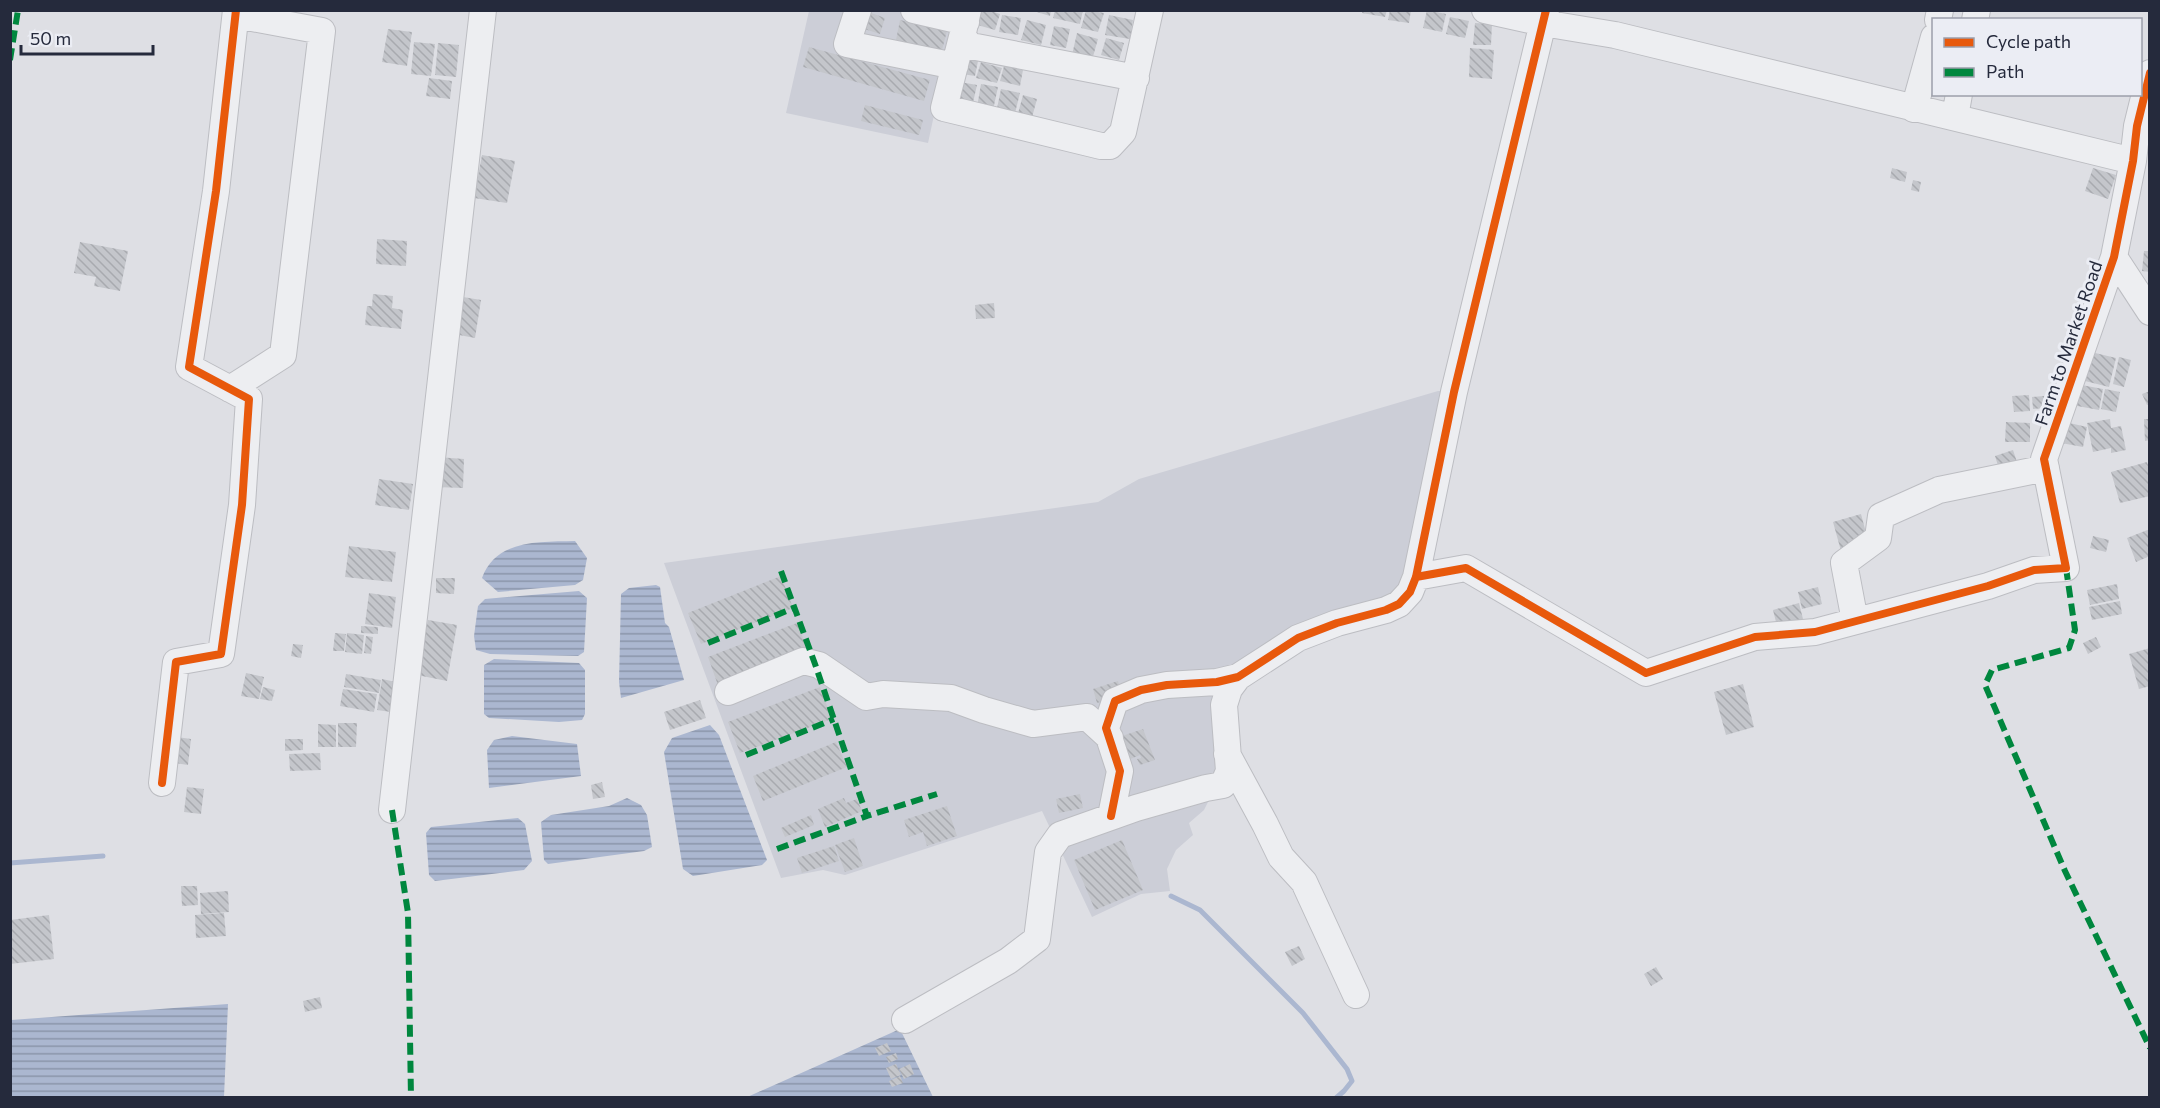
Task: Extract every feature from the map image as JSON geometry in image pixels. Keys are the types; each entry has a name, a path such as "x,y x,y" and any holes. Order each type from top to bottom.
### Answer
{"street":[{"path":"392,810 483,10"},
{"path":"858,10 847,44 955,66"},
{"path":"914,10 965,23"},
{"path":"965,23 944,108 1101,146 1110,146 1124,132 1150,10"},
{"path":"1485,10 1544,17 1914,109 1957,106 2133,161"},
{"path":"162,783 176,662 221,654 242,505 249,399 230,389 189,366 216,191 236,13 322,31 283,355 230,389"},
{"path":"1111,816 1120,771 1106,728 1115,700 1150,689 1217,682 1238,677 1298,638 1336,623 1386,610 1399,604 1410,592 1416,577 1456,380 1544,17"},
{"path":"965,23 971,46 1136,78"},
{"path":"1914,109 1932,44"},
{"name":"Farm to Market Road","path":"1855,621 1988,586 2034,570 2066,568 2044,459 2114,257 2133,161 2137,126 2150,73"},
{"path":"2114,257 2150,312"},
{"path":"1416,577 1466,568 1646,673 1755,637 1815,632 1855,621 1844,563 1878,538 1881,516 1939,490 2046,468"},
{"path":"728,692 803,661 819,665 866,697 883,694 951,698 1033,724 1087,717 1110,738"},
{"path":"905,1020 1008,962 1037,939 1048,852 1060,835 1111,816 1223,785 1229,771 1224,705 1229,689 1238,677"},
{"path":"1227,754 1281,857 1304,882 1356,995"}],"shaded area":[{"path":"809,11 898,11 958,23 944,69 928,143 786,113"},
{"path":"1438,391 1450,391 1410,586 1236,674 1218,782 1204,810 1189,823 1193,835 1176,850 1167,869 1170,891 1141,894 1092,917 1042,811 845,875 823,870 781,878 664,563 1098,502 1139,479"}],"water":[{"path":"575,541 587,558 583,580 575,585 498,592 482,578 489,565 508,549 534,543"},
{"path":"656,585 660,587 665,623 669,627 684,680 621,698 619,682 621,594 629,588"},
{"path":"579,591 587,598 584,652 578,656 490,654 476,650 474,636 478,606 485,599"},
{"path":"494,659 579,663 585,670 585,714 582,720 559,722 489,718 484,714 484,665"},
{"path":"710,725 719,735 767,860 762,865 693,876 683,869 664,752 672,738"},
{"path":"512,736 577,744 581,776 489,788 487,750 494,740"},
{"path":"627,798 641,805 647,815 652,847 644,851 548,864 544,860 541,822 551,815 609,806"},
{"path":"518,818 525,824 532,861 524,870 435,881 429,875 426,833 431,827"},
{"path":"228,1004 224,1097 11,1097 11,1020"},
{"path":"900,1029 933,1097 745,1098"}],"building":[{"path":"863,10 885,18 880,34 855,26"},
{"path":"978,10 1000,14 995,30 974,24"},
{"path":"1030,10 1051,10 1050,16"},
{"path":"1055,10 1083,10 1080,24 1053,18"},
{"path":"1086,10 1104,13 1098,32 1081,28"},
{"path":"1363,10 1387,10 1385,17 1362,13"},
{"path":"1390,10 1411,10 1409,23 1388,20"},
{"path":"1427,10 1446,14 1442,32 1423,28"},
{"path":"1002,15 1021,18 1018,35 999,32"},
{"path":"1109,15 1133,20 1130,39 1105,35"},
{"path":"1450,17 1469,21 1465,38 1446,34"},
{"path":"900,20 947,31 942,50 896,40"},
{"path":"1027,20 1046,25 1041,45 1021,40"},
{"path":"1475,23 1492,24 1491,45 1473,45"},
{"path":"1054,26 1070,29 1066,48 1050,45"},
{"path":"388,29 412,32 407,66 382,62"},
{"path":"1077,33 1098,39 1092,60 1072,55"},
{"path":"1106,38 1124,43 1119,60 1101,55"},
{"path":"414,42 435,44 431,76 411,74"},
{"path":"438,43 459,45 456,77 435,75"},
{"path":"809,47 930,80 924,101 803,67"},
{"path":"1470,48 1494,50 1492,79 1469,77"},
{"path":"964,59 978,61 975,76 962,74"},
{"path":"981,62 1002,68 997,83 976,78"},
{"path":"1004,66 1023,70 1020,86 1000,81"},
{"path":"429,78 452,81 450,99 426,96"},
{"path":"960,82 977,85 972,107 955,103"},
{"path":"981,84 998,87 993,110 977,107"},
{"path":"1001,89 1020,93 1014,117 996,113"},
{"path":"1023,95 1037,99 1031,121 1017,117"},
{"path":"865,105 923,120 919,135 861,121"},
{"path":"482,155 515,161 507,203 474,198"},
{"path":"1892,168 1907,172 1905,182 1890,178"},
{"path":"2093,168 2116,175 2108,199 2085,191"},
{"path":"1913,180 1921,182 1919,192 1911,190"},
{"path":"377,239 407,241 406,266 376,264"},
{"path":"80,242 128,251 120,291 94,286 96,277 74,273"},
{"path":"2144,251 2150,251 2150,272 2142,271"},
{"path":"373,294 393,296 392,308 403,310 401,329 365,325 367,306 372,306"},
{"path":"457,296 481,300 475,338 454,334"},
{"path":"994,303 995,318 976,319 975,305"},
{"path":"2091,352 2116,358 2109,387 2085,381"},
{"path":"2119,357 2131,360 2124,387 2113,384"},
{"path":"2076,384 2103,389 2099,410 2072,405"},
{"path":"2105,389 2120,392 2116,412 2101,409"},
{"path":"2150,391 2150,404 2147,405 2142,394"},
{"path":"2029,395 2030,411 2014,412 2012,396"},
{"path":"2044,396 2045,408 2033,409 2032,397"},
{"path":"2110,419 2111,428 2121,426 2126,450 2111,453 2111,448 2093,452 2087,423"},
{"path":"2144,419 2150,419 2150,440 2145,441"},
{"path":"2006,422 2030,423 2030,442 2005,442"},
{"path":"2065,422 2087,427 2083,447 2061,443"},
{"path":"2013,450 2019,468 2001,475 1995,456"},
{"path":"437,457 464,459 463,488 436,487"},
{"path":"2147,462 2150,471 2150,496 2120,503 2111,472"},
{"path":"379,479 413,484 409,510 375,505"},
{"path":"1861,514 1869,544 1841,551 1833,522"},
{"path":"2150,529 2150,556 2136,562 2127,538"},
{"path":"2093,536 2109,540 2106,552 2090,548"},
{"path":"349,546 396,552 392,582 345,577"},
{"path":"781,576 793,608 701,644 688,613"},
{"path":"436,578 455,578 454,594 436,593"},
{"path":"2117,584 2119,599 2090,605 2087,590"},
{"path":"1818,587 1822,604 1802,609 1798,592"},
{"path":"369,593 396,597 392,628 365,624"},
{"path":"2120,601 2122,614 2092,620 2089,607"},
{"path":"1799,603 1803,619 1777,626 1773,610"},
{"path":"428,620 457,625 447,681 417,675"},
{"path":"797,623 810,656 720,691 708,657"},
{"path":"361,626 378,627 378,634 361,633"},
{"path":"335,633 346,634 344,651 333,651"},
{"path":"347,633 364,635 362,654 345,652"},
{"path":"366,636 373,637 371,654 364,653"},
{"path":"2096,637 2101,647 2088,654 2083,643"},
{"path":"293,644 303,645 301,658 291,656"},
{"path":"2150,648 2150,686 2139,689 2129,654"},
{"path":"246,673 264,677 259,699 241,696"},
{"path":"346,674 381,680 379,693 344,687"},
{"path":"382,679 396,682 391,712 377,710"},
{"path":"1118,681 1122,695 1097,703 1093,689"},
{"path":"1743,684 1754,727 1726,735 1714,692"},
{"path":"263,687 275,690 272,701 260,699"},
{"path":"820,687 832,719 740,753 728,722"},
{"path":"343,689 377,694 374,712 340,706"},
{"path":"700,700 706,718 670,730 664,712"},
{"path":"338,723 357,723 356,747 338,747"},
{"path":"318,724 336,725 336,747 318,747"},
{"path":"1143,729 1155,760 1140,765 1137,759 1141,758 1140,755 1128,760 1119,737"},
{"path":"170,736 191,739 188,765 168,762"},
{"path":"285,739 303,739 303,750 285,751"},
{"path":"836,742 847,767 763,801 753,776"},
{"path":"320,753 321,770 290,771 289,754"},
{"path":"602,782 605,797 593,799 591,785"},
{"path":"187,787 204,789 201,814 184,812"},
{"path":"1080,794 1083,808 1059,813 1056,799"},
{"path":"844,798 846,803 857,799 862,811 825,827 818,809"},
{"path":"947,806 957,836 927,846 923,832 909,837 904,820"},
{"path":"811,815 814,825 785,837 781,828"},
{"path":"854,838 863,866 845,872 835,845"},
{"path":"1122,840 1143,890 1095,910 1074,860"},
{"path":"834,846 839,861 802,873 797,858"},
{"path":"181,886 197,886 198,905 182,906"},
{"path":"228,891 229,912 201,914 200,893"},
{"path":"224,913 226,936 196,938 195,915"},
{"path":"49,915 54,959 10,964 10,920"},
{"path":"1299,946 1305,959 1292,966 1285,952"},
{"path":"1656,967 1663,979 1651,986 1644,974"},
{"path":"320,997 322,1008 305,1012 303,1001"},
{"path":"887,1043 891,1051 879,1056 875,1048"},
{"path":"896,1053 898,1059 889,1063 886,1057"},
{"path":"896,1064 901,1075 891,1079 886,1068"},
{"path":"910,1064 914,1074 904,1079 899,1069"},
{"path":"900,1076 903,1083 892,1087 889,1081"}],"waterway":[{"path":"10,863 103,856"},
{"path":"1171,896 1200,910 1303,1013 1347,1069 1352,1081 1336,1098"}],"marked path":[{"path":"10,60 18,10"},
{"path":"2066,568 2075,630 2069,648 1992,670 1985,685 2065,871 2150,1048"},
{"path":"781,571 867,816 937,794"},
{"path":"708,643 794,608"},
{"path":"746,755 834,719"},
{"path":"392,810 408,913 411,1098"},
{"path":"777,849 867,816"}],"cycle path":[{"path":"162,783 176,662 221,654 242,505 249,399 189,367 216,191 236,10"},
{"path":"1111,816 1120,771 1106,728 1115,701 1141,690 1167,685 1217,682 1238,677 1298,638 1337,623 1386,610 1399,604 1410,592 1416,577 1454,392 1546,10"},
{"path":"1416,577 1466,568 1646,673 1755,637 1815,632 1988,586 2034,570 2066,568 2044,459 2114,257 2133,161 2137,126 2150,73"}]}
